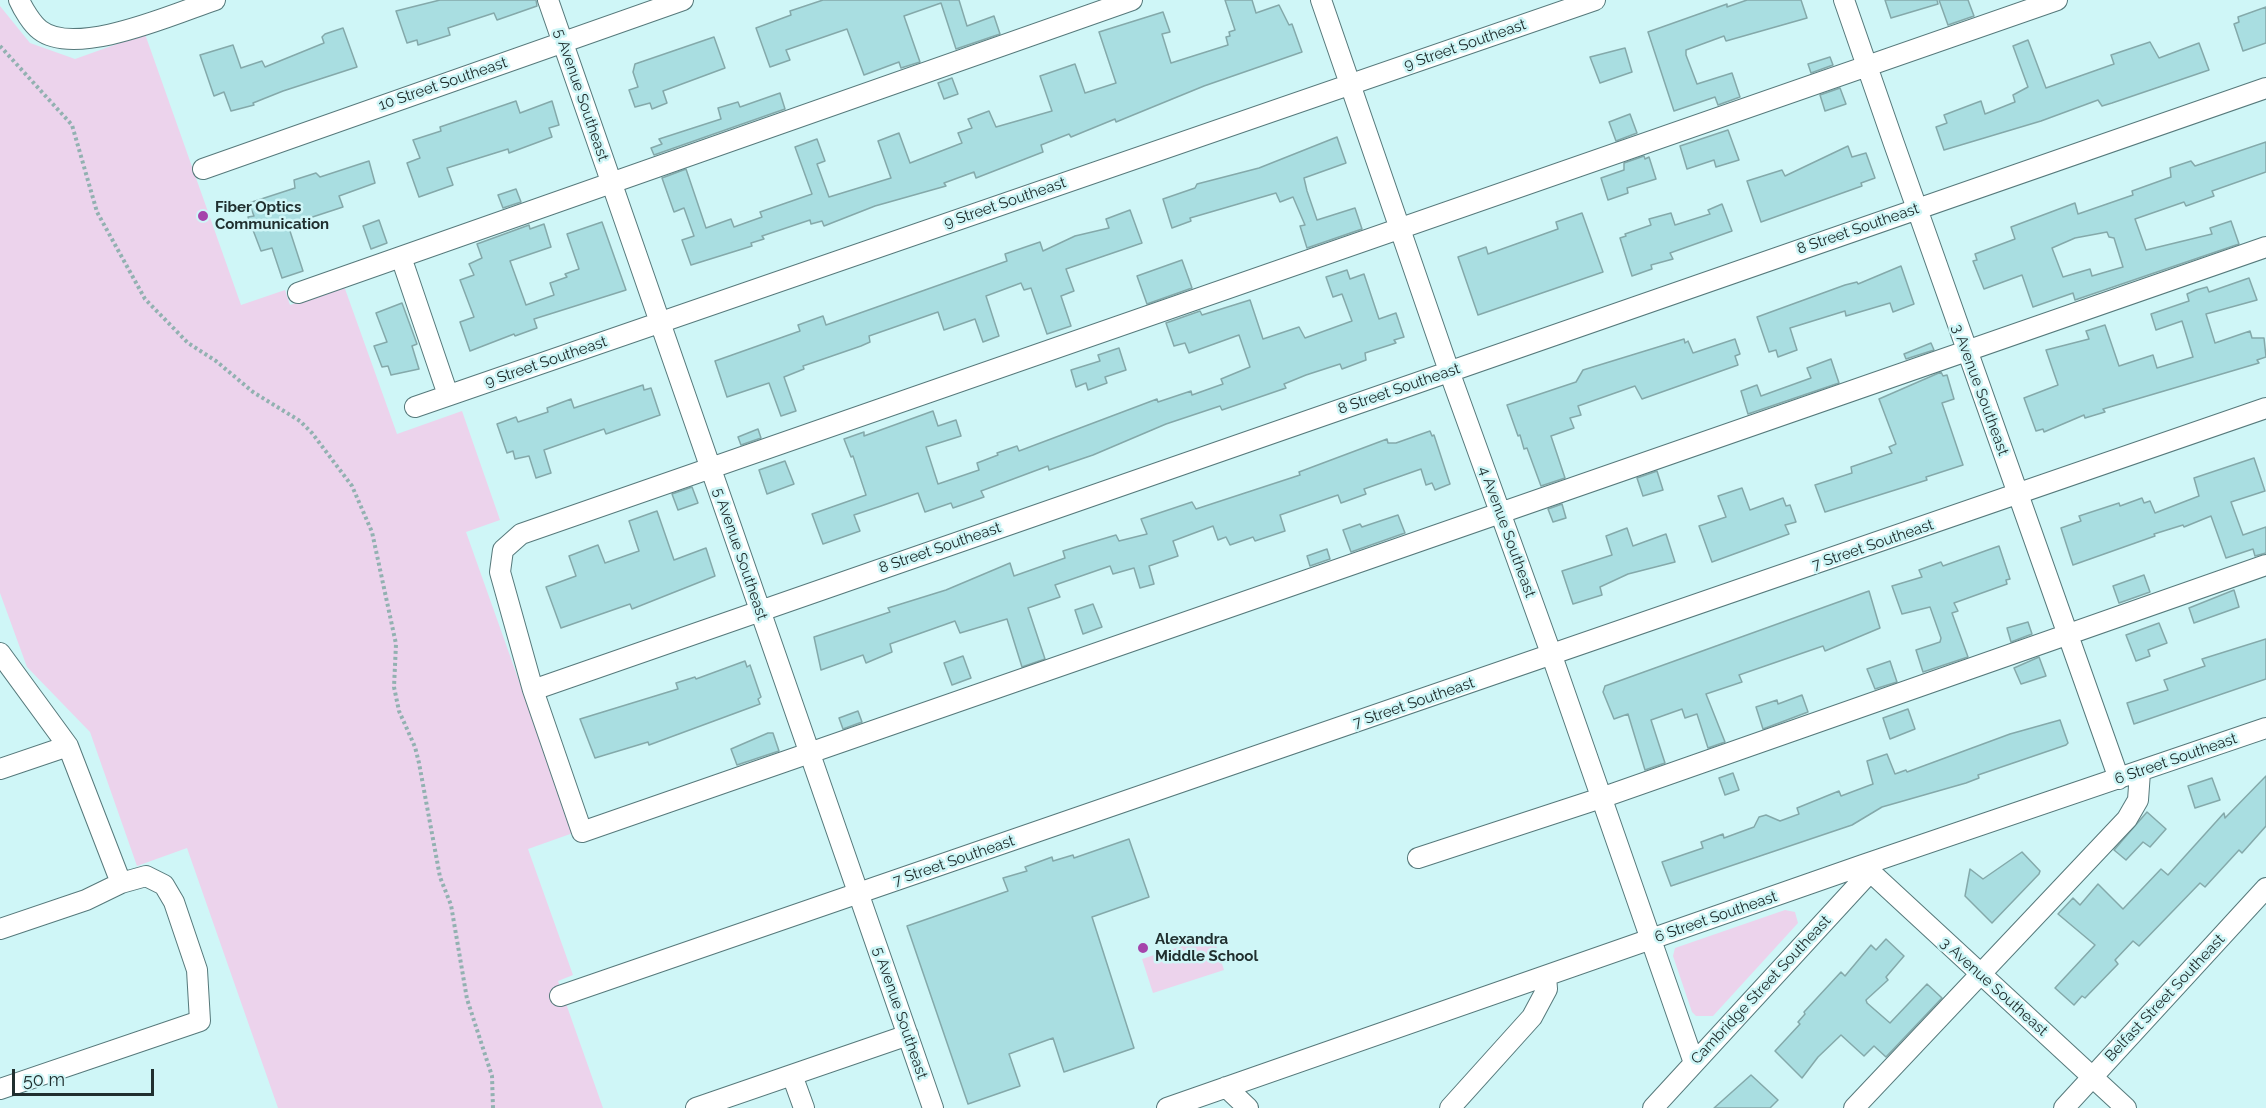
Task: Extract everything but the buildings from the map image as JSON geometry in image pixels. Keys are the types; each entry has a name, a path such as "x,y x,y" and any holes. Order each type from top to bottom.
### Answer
{"street":[{"path":"18,0 41,31 70,39 108,37 215,0"},
{"name":"5 Avenue Southeast","path":"548,0 933,1108"},
{"name":"10 Street Southeast","path":"203,169 683,0"},
{"path":"298,293 1132,0"},
{"name":"4 Avenue Southeast","path":"1321,0 1449,371 1552,656 1649,941 1694,1064"},
{"name":"9 Street Southeast","path":"415,407 1595,0"},
{"name":"3 Avenue Southeast","path":"1844,0 1965,352 2019,494 2119,778"},
{"path":"2057,0 521,534 503,550 500,572 533,690 582,832 1501,515 2266,247"},
{"name":"8 Street Southeast","path":"533,690 2266,88"},
{"path":"401,257 448,396"},
{"name":"7 Street Southeast","path":"560,996 1552,656 2266,408"},
{"path":"1418,858 1601,798 2266,566"},
{"path":"0,653 68,746 122,883"},
{"name":"6 Street Southeast","path":"1167,1108 1546,976 1866,869 2266,728"},
{"path":"0,770 68,746"},
{"path":"1854,1108 2127,819 2138,800 2140,772"},
{"name":"3 Avenue Southeast","path":"1866,869 2126,1108"},
{"name":"Cambridge Street Southeast","path":"1653,1108 1866,869"},
{"path":"0,930 146,876 164,885 174,902 197,970 200,1021 0,1089"},
{"name":"Belfast Street Southeast","path":"2064,1108 2266,888"},
{"path":"1450,1108 1532,1017 1547,989 1546,976"},
{"path":"696,1108 908,1035"},
{"path":"792,1075 804,1108"},
{"path":"1226,1088 1248,1108"}],"path":[{"path":"0,46 72,126 97,212 145,299 188,343 216,361 253,392 285,411 312,433 351,486 367,517 377,550 396,644 394,687 399,711 415,747 440,877 451,905 467,999 492,1076 493,1108"}],"shaded area":[{"path":"0,6 30,43 75,59 145,34 241,305 285,290 290,305 344,286 397,434 462,411 500,520 466,532 573,833 528,849 573,975 558,981 603,1108 278,1108 187,848 137,866 90,732 27,667 0,593"},
{"path":"1785,910 1795,912 1798,923 1713,1016 1696,1016 1692,1012 1673,956 1675,948"},
{"path":"1213,936 1224,970 1153,993 1142,959"}],"place":[{"name":"Fiber Optics Communication","path":"203,216"},
{"name":"Alexandra Middle School","path":"1143,948"}]}
